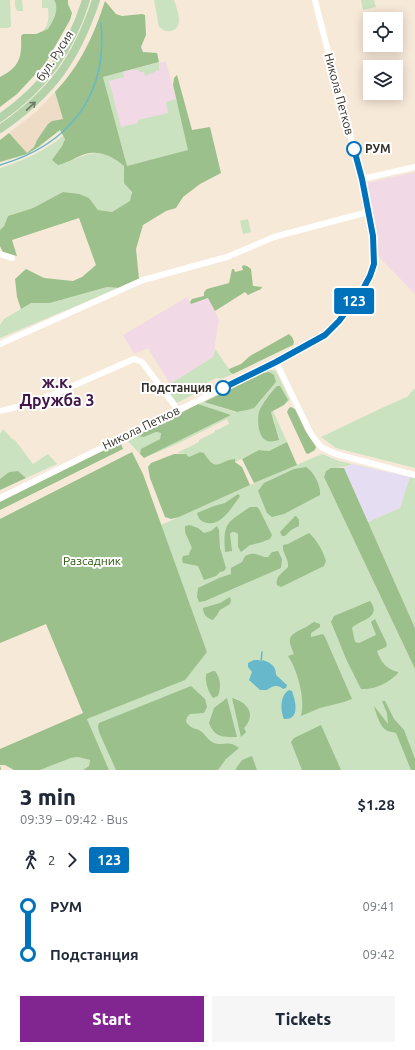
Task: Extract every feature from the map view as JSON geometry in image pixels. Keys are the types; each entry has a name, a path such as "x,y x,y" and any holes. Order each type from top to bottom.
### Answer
{"main road":[{"name":"бул. Русия","path":"0,118 17,106 39,86 53,69 68,46 80,19 86,0"},
{"name":"бул. Русия","path":"0,129 23,113 46,92 60,74 76,50 89,22 96,0"}],"street":[{"name":"Никола Петков","path":"0,498 276,362 325,335 339,321 362,291 370,276 374,264 373,236 362,179 314,0"},
{"path":"362,179 415,167"},
{"path":"0,344 143,280 227,257 274,237 368,212"},
{"path":"0,254 12,258"},
{"path":"0,411 21,406 59,392 134,358 142,362 178,410"},
{"path":"276,362 311,434 321,447 336,454 415,475"}],"shaded area":[{"path":"166,61 189,150 127,166 103,77"},
{"path":"55,92 63,119 52,121 37,140 34,147 27,153 9,133 36,112"},
{"path":"415,172 415,294 379,257 378,235 367,183"},
{"path":"187,297 191,304 209,298 219,320 213,357 170,384 148,348 134,354 123,335"},
{"path":"352,464 410,477 400,508 368,522 344,468"}],"green space":[{"path":"0,0 10,0 11,26 8,28 0,28"},
{"path":"15,0 22,0 23,11 17,11"},
{"path":"42,0 54,0 57,4 57,9 51,25 48,29 42,32 48,21 48,8 42,8"},
{"path":"54,0 68,0 72,13 70,20 45,64 17,94 0,107 0,77 16,65 20,56 21,36 23,34 36,34 48,29 54,19 56,11 56,3"},
{"path":"154,0 174,0 179,18 178,26 175,29 168,31 159,27"},
{"path":"361,0 374,0 376,7 363,10"},
{"path":"105,1 116,14 122,16 145,15 146,35 141,47 143,52 157,53 159,62 103,77 127,166 188,150 173,85 174,78 177,75 192,130 210,127 221,173 200,184 183,197 176,208 166,211 143,225 136,249 139,279 119,288 107,287 50,303 31,303 21,309 17,297 15,279 26,269 44,278 73,281 82,277 96,265 79,218 12,240 17,256 3,252 0,246 0,230 4,226 8,216 33,208 63,192 79,194 89,198 98,210 112,212 130,201 132,192 124,183 124,166 111,157 91,153 58,165 52,160 65,139 60,130 27,154 0,162 0,140 9,133 27,153 34,147 48,124 52,121 63,119 55,92 79,61 91,38"},
{"path":"159,62 159,70 145,76 144,72 139,72 139,70 131,70"},
{"path":"123,72 124,77 109,81 121,127 138,123 138,120 168,113 166,102 176,99 189,150 127,166 103,77"},
{"path":"63,136 65,138 62,146 52,160 66,163 82,156 95,153 109,156 124,166 125,175 131,191 131,201 112,212 98,210 89,198 63,192 33,208 8,216 4,226 0,230 0,168 33,155"},
{"path":"248,219 251,232 243,234 240,221"},
{"path":"243,265 251,269 253,286 262,287 261,289 248,295 245,292 215,311 208,298 191,304 190,302 192,299 204,296 204,292 207,289 229,283 232,269 234,269 235,272 243,270"},
{"path":"107,287 119,288 0,338 0,325 4,319 31,303 50,303"},
{"path":"289,334 294,342 293,345 233,374 230,372 229,369 241,364 250,356"},
{"path":"215,349 230,372 233,374 221,379 216,378 197,388 194,394 177,403 169,392 173,389 170,384 213,357"},
{"path":"268,369 276,371 290,400 284,405 287,400 280,386 277,386 261,408 271,441 275,424 271,412 273,411 287,442 269,451 259,450 235,462 232,460 219,465 210,461 204,453 200,452 189,457 186,454 177,453 199,442 199,440 215,432 215,430 229,424 227,419 179,443 144,458 231,415 198,404 204,402 237,412 243,411 254,405 276,382 269,372 262,373"},
{"path":"269,372 274,375 276,382 254,408 237,412 204,402 262,373"},
{"path":"277,386 280,386 288,400 284,405 271,412 279,440 267,441 260,432 258,415 264,402"},
{"path":"415,388 415,468 336,448 321,437 407,397"},
{"path":"198,404 231,415 144,458 140,454 141,449 160,439 161,433 156,432 144,437 136,436"},
{"path":"291,407 295,409 305,430 316,447 315,450 308,454 306,453 287,412"},
{"path":"3,429 12,439 15,440 33,464 48,454 57,464 26,478 18,471 9,472 0,479 0,434"},
{"path":"156,432 161,433 160,439 142,449 140,454 127,440 136,436 144,437"},
{"path":"287,442 297,465 254,483 242,459 259,450 269,451"},
{"path":"118,443 121,444 123,449 0,510 0,502"},
{"name":"Разсадник","path":"132,452 143,474 207,652 185,680 87,719 109,770 83,770 89,766 90,760 78,757 71,758 40,770 14,770 5,765 0,765 0,749 83,713 46,624 0,643 0,519"},
{"path":"200,452 204,453 212,463 215,464 235,459 235,462 242,467 250,485 179,517 171,519 165,517 150,478 148,467 151,463 174,454 186,454 189,457"},
{"path":"322,454 339,461 352,464 329,469 326,471 324,477 415,669 415,770 109,770 87,719 184,680 207,652 161,525"},
{"path":"306,467 312,472 316,480 320,495 284,514 272,517 267,513 258,491 264,483 294,469"},
{"path":"331,468 344,468 415,628 415,669 324,477 326,471"},
{"path":"18,471 26,478 0,490 0,479 9,472"},
{"path":"410,477 415,478 415,628 368,522 400,508"},
{"path":"238,494 240,496 225,516 220,520 210,523 199,519 197,513 225,503"},
{"path":"250,507 257,507 259,509 272,535 270,539 250,545 241,552 238,547 238,534 232,532 230,534 232,551 225,552 225,535 228,524 231,520"},
{"path":"295,516 299,520 299,526 291,530 285,536 282,536 280,532"},
{"path":"190,525 198,528 204,533 211,531 217,526 219,530 220,548 226,568 216,576 204,580 198,566 183,563 183,556 189,555 192,548 185,532 185,526"},
{"path":"309,533 317,542 323,553 326,561 324,566 281,587 277,585 278,577 288,567 288,561 283,545"},
{"path":"278,551 282,559 281,568 205,601 199,602 197,597 198,588 231,574 231,568 242,562 245,556 255,554 268,557 272,552"},
{"path":"230,597 230,604 220,610 213,620 207,617 203,608 220,603"},
{"path":"370,601 374,611 372,615 352,628 355,642 359,643 376,635 371,622 375,619 387,644 386,647 377,651 382,662 390,669 398,673 381,685 361,689 347,661 331,622 334,616"},
{"path":"314,622 320,624 320,627 311,633 311,637 323,634 325,637 352,699 320,708 301,716 302,702 300,685 295,669 288,656 294,654 290,640 292,635"},
{"path":"215,671 218,677 220,689 218,696 213,698 206,684 206,674"},
{"path":"191,686 205,699 207,707 204,713 190,714 187,717 186,722 191,727 202,732 214,743 232,744 239,748 226,759 218,770 116,770 99,732 99,723"},
{"path":"227,698 237,737 220,736 214,732 209,723 214,708"},
{"path":"232,698 242,702 250,713 248,723 244,728 246,732 241,737"},
{"path":"382,701 385,701 394,719 404,730 415,759 415,770 411,770 396,733 386,730 380,723 374,706 388,724 387,713"},
{"path":"321,725 341,770 302,770 291,742 294,738"},
{"path":"252,756 257,770 235,770 242,760"},
{"path":"78,757 90,760 89,766 83,770 40,770 71,758"}],"water":[{"path":"254,660 259,660 261,662 263,660 272,665 275,669 276,675 287,685 286,688 283,689 279,686 275,686 267,690 260,690 249,680 252,672 248,667 248,663"},
{"path":"289,690 292,691 296,709 293,716 284,719 282,712 282,699"}],"waterway":[{"path":"0,165 24,156 46,145 64,131 79,114 90,95 98,73 102,49 101,23"},
{"path":"261,662 262,652"}],"bus line":[{"name":"123","path":"223,388 276,362 325,335 339,321 362,291 370,276 374,264 373,236 362,179 354,149"}],"place":[{"name":"РУМ","path":"354,149"},
{"name":"Подстанция","path":"223,388"}],"district":[{"name":"ж.к. Дружба 3","path":"57,391"}]}
